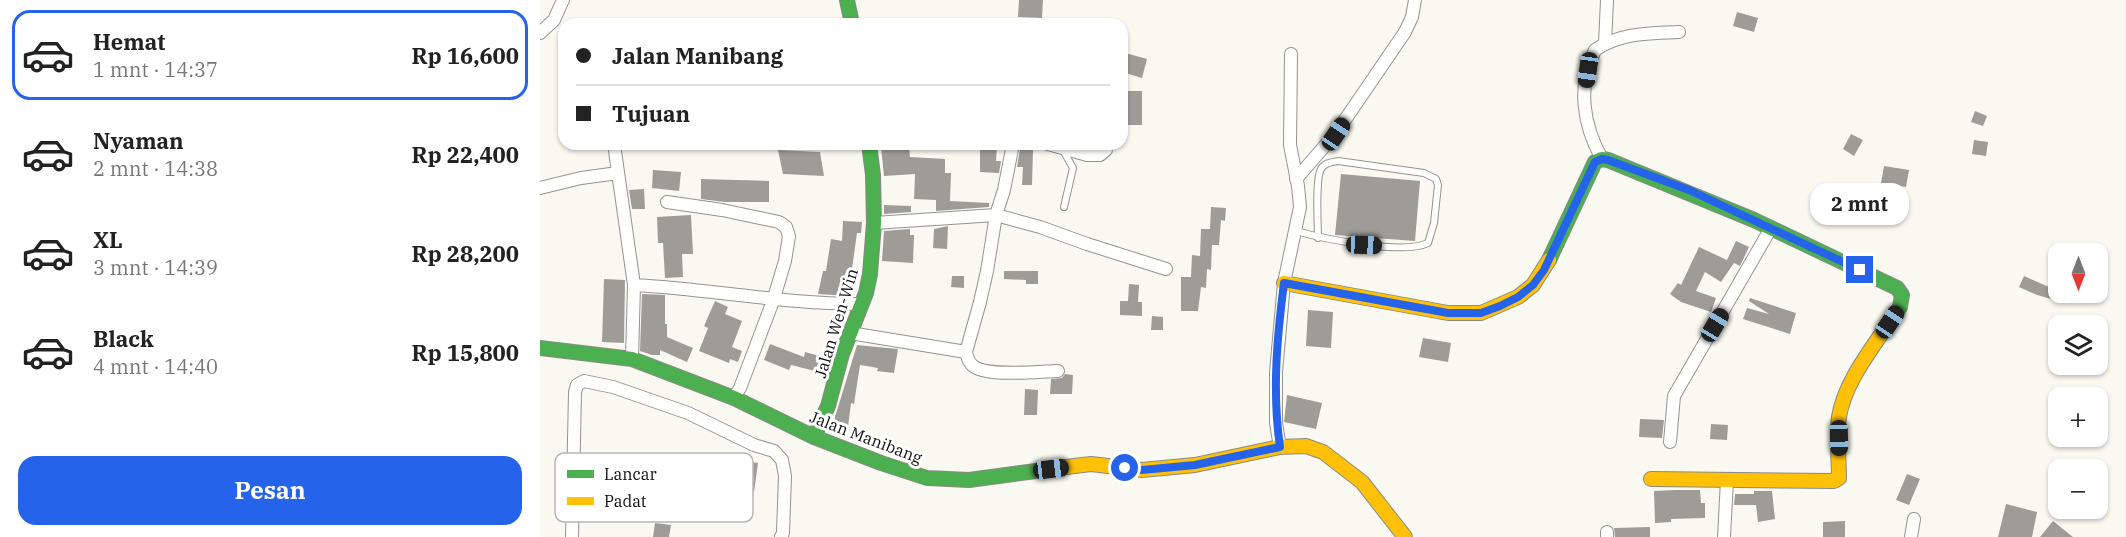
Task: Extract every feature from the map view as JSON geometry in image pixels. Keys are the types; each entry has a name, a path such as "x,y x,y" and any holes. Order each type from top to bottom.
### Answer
{"street":[{"path":"540,33 554,20 563,0"},
{"path":"847,0 851,18"},
{"path":"1296,179 1336,134 1405,32 1412,17 1415,0"},
{"path":"1605,44 1607,0"},
{"path":"1602,159 1593,144 1584,110 1584,94 1595,50 1616,39 1646,33 1679,32"},
{"path":"1280,447 1276,423 1276,372 1284,283 1300,207 1290,145 1291,54"},
{"path":"615,150 634,285 632,359"},
{"name":"Jalan Wen-Win","path":"814,436 828,406 870,274 874,223 870,150"},
{"path":"1012,150 996,215 987,271 966,352 970,363 980,370 1058,371"},
{"path":"1067,150 1088,155 1100,155 1106,150"},
{"path":"1284,283 1448,313 1481,313 1500,306 1518,297 1533,285 1544,270 1595,162 1602,159 1689,190 1897,288 1902,295 1900,307 1864,360 1846,392 1839,417 1839,478 1834,481 1651,479"},
{"path":"540,188 581,178 618,173"},
{"path":"667,202 753,216 778,222 786,227 789,236 785,261 773,301 740,388 734,398"},
{"path":"874,223 996,215 1040,227 1166,269"},
{"path":"1670,442 1674,396 1772,228"},
{"path":"634,285 663,286 807,304 861,304"},
{"path":"850,333 966,352"},
{"name":"Jalan Manibang","path":"540,348 632,359 734,398 814,436 881,463 927,478 969,480 1090,464 1142,470 1195,465 1280,447 1306,446 1323,452 1362,482 1405,537"},
{"path":"574,453 575,392 577,385 584,381 592,381 688,413 754,446 774,451 782,460 785,476 781,537"},
{"path":"1725,537 1727,480"},
{"path":"1911,537 1914,519"},
{"path":"572,522 572,537"}],"lane":[{"path":"1064,150 1073,168 1064,207"},
{"path":"1296,231 1318,238 1364,245 1420,248 1428,243 1434,223 1438,185 1436,179 1424,173 1338,161 1326,164 1321,168 1318,181 1318,238"}],"building":[{"path":"1019,0 1043,0 1042,18 1018,17"},
{"path":"1737,12 1758,18 1754,32 1733,26"},
{"path":"1128,54 1147,59 1142,78 1128,74"},
{"path":"1128,91 1142,91 1142,125 1128,125"},
{"path":"1975,111 1987,116 1983,126 1971,122"},
{"path":"1851,134 1863,140 1854,156 1843,149"},
{"path":"1974,140 1988,142 1986,156 1972,154"},
{"path":"778,150 820,152 824,176 783,174"},
{"path":"881,150 909,150 910,157 945,159 945,173 951,173 950,201 989,203 989,207 936,211 936,200 914,199 915,174 884,176"},
{"path":"980,150 997,150 996,161 1001,161 999,173 980,172"},
{"path":"1020,150 1033,150 1032,185 1022,185 1023,167 1017,167"},
{"path":"1884,166 1909,170 1906,187 1881,183"},
{"path":"653,170 681,172 679,191 652,188"},
{"path":"1341,174 1420,181 1415,241 1335,235"},
{"path":"701,179 769,181 769,202 725,202 701,199"},
{"path":"644,189 645,209 632,209 629,190"},
{"path":"884,205 911,206 911,212 884,214"},
{"path":"1211,207 1226,208 1225,221 1221,220 1219,245 1212,245 1211,270 1207,269 1206,288 1201,287 1198,311 1181,311 1181,277 1191,277 1192,255 1200,256 1201,229 1210,229"},
{"path":"691,215 693,254 682,254 683,277 665,278 663,243 658,243 657,217"},
{"path":"843,221 862,222 861,233 857,233 850,296 818,294 823,271 826,271 831,239 842,241"},
{"path":"948,226 947,249 933,248 934,229"},
{"path":"910,229 910,235 914,235 913,263 882,261 884,231"},
{"path":"1736,241 1749,247 1740,266 1734,263 1721,282 1705,272 1696,291 1716,298 1711,312 1681,302 1670,294 1678,283 1681,285 1699,247 1727,260"},
{"path":"1004,271 1038,271 1038,284 1026,284 1026,280 1004,279"},
{"path":"952,276 964,276 964,288 951,287"},
{"path":"2024,276 2048,287 2048,298 2019,287"},
{"path":"604,279 625,280 624,343 602,342"},
{"path":"1129,284 1139,285 1138,302 1142,302 1142,316 1120,315 1120,301 1128,301"},
{"path":"642,294 665,295 667,337 693,348 687,362 660,350 660,355 640,351"},
{"path":"1750,298 1796,313 1790,334 1743,319 1747,308 1769,314 1749,301"},
{"path":"715,301 728,307 725,314 742,321 732,347 742,351 738,362 730,359 729,363 699,351 708,328 704,326"},
{"path":"1308,310 1333,312 1331,348 1306,346"},
{"path":"1152,316 1163,317 1163,330 1151,330"},
{"path":"1423,338 1451,343 1448,362 1419,357"},
{"path":"770,344 804,357 805,352 827,358 823,373 791,365 789,370 764,360"},
{"path":"857,345 898,349 894,373 877,371 878,368 860,365 854,404 851,403 847,435 836,434 833,433 835,417"},
{"path":"1065,374 1073,375 1072,394 1050,394 1051,379 1062,378"},
{"path":"1025,389 1038,390 1037,415 1024,415"},
{"path":"1287,395 1322,403 1316,429 1284,422"},
{"path":"1640,419 1664,420 1662,438 1639,437"},
{"path":"1711,424 1728,425 1727,440 1710,439"},
{"path":"753,462 758,463 753,492"},
{"path":"1907,474 1920,479 1909,505 1896,500"},
{"path":"1700,490 1701,503 1705,503 1705,518 1671,519 1671,522 1655,523 1654,491"},
{"path":"1754,491 1772,491 1775,519 1758,522 1756,505 1734,505 1735,494 1754,494"},
{"path":"2006,504 2037,512 2032,537 1998,537"},
{"path":"1845,521 1845,537 1823,537 1823,522"},
{"path":"2053,521 2073,537 2040,537"},
{"path":"655,523 671,525 669,537 653,537"},
{"path":"1650,527 1650,537 1615,537 1614,528"}],"traffic: fast":[{"path":"847,0 851,18"},
{"path":"814,437 828,406 842,354 866,293 870,274 874,223 870,150"},
{"path":"1549,260 1595,162 1602,159 1608,160 1754,220 1897,288 1902,295 1900,307 1882,333"},
{"path":"540,348 632,359 734,398 814,437 927,478 969,480 1058,468"}],"traffic: slow":[{"path":"1284,283 1448,313 1481,313 1518,297 1533,285 1549,260"},
{"path":"1651,479 1834,481 1839,478 1839,417 1845,394 1882,333"},
{"path":"1058,468 1091,464 1142,470 1195,465 1280,447 1306,446 1323,452 1362,482 1405,537"}],"route":[{"path":"1125,468 1142,470 1195,465 1280,447 1276,423 1276,372 1284,283 1448,313 1481,313 1518,297 1533,285 1544,270 1588,175 1595,162 1602,159 1689,190 1860,270"}]}
